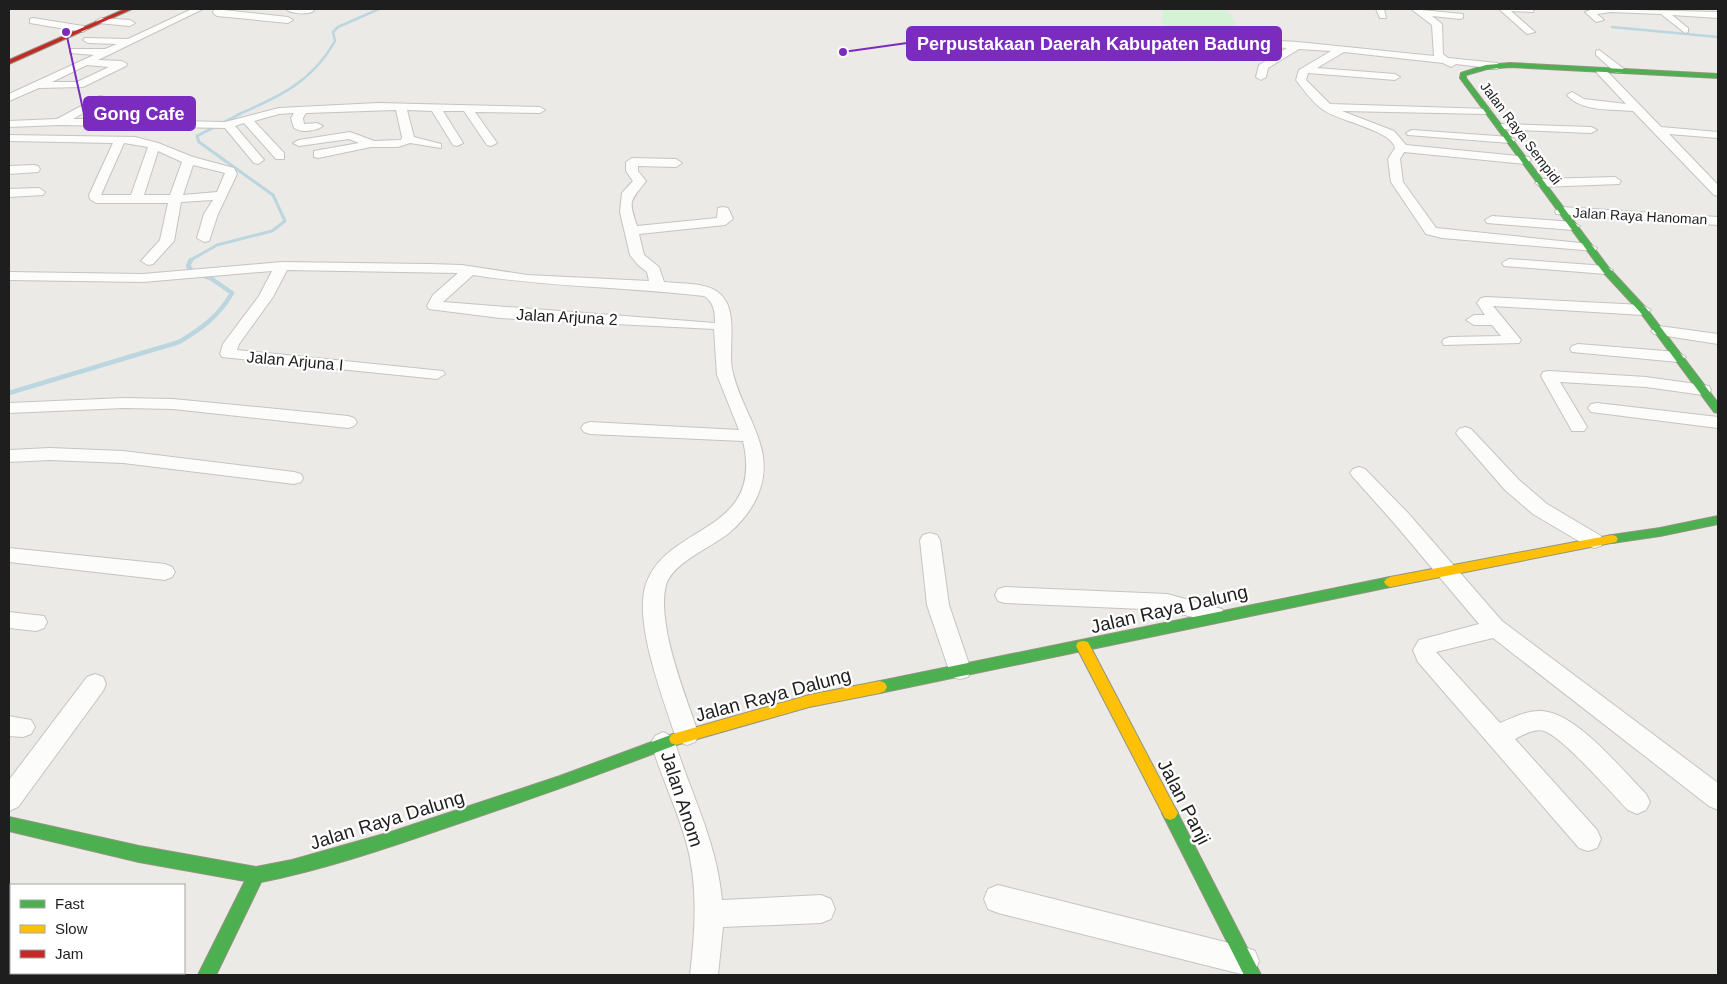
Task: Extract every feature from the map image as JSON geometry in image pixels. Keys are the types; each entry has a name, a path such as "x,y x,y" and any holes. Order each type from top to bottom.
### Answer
{"main road":[{"path":"9,62 128,9"},
{"name":"Jalan Raya Sempidi","path":"1718,76 1497,66 1463,74 1465,83 1500,126 1561,211 1606,270 1643,310 1718,410"},
{"path":"1594,541 1660,532 1718,520"},
{"name":"Jalan Raya Dalung","path":"9,824 139,854 256,875 292,868 392,840 560,783 675,739 809,701 1083,646 1214,616 1594,541"},
{"name":"Jalan Panji","path":"1083,646 1249,968"},
{"path":"207,975 256,875"}],"street":[{"path":"9,98 199,9"},
{"path":"218,9 218,13 288,20"},
{"path":"290,9 310,11"},
{"path":"1503,9 1530,32"},
{"path":"1513,9 1530,10"},
{"path":"1599,20 1589,12 1611,9 1665,14 1718,15"},
{"path":"1710,9 1718,15"},
{"path":"1419,11 1460,16"},
{"path":"1419,11 1437,24 1440,57 1463,74"},
{"path":"1665,14 1685,30"},
{"path":"33,21 83,29"},
{"path":"101,21 155,30"},
{"path":"1376,50 1342,49 1322,45 1298,46 1242,42 1272,39 1322,45 1376,50 1440,57 1497,66"},
{"path":"88,40 131,41"},
{"path":"1261,77 1263,67 1298,46"},
{"path":"1342,49 1300,76 1301,80 1326,107 1355,121 1390,133 1395,136 1401,148"},
{"path":"74,51 108,52"},
{"path":"1599,53 1620,71"},
{"path":"37,85 79,85 122,64 59,63"},
{"path":"1308,70 1395,76"},
{"name":"Jalan Raya Hanoman","path":"1602,70 1718,192"},
{"path":"1572,95 1581,102 1638,108"},
{"path":"60,122 100,99"},
{"path":"90,122 132,101"},
{"path":"126,122 154,107"},
{"path":"400,107 408,139"},
{"path":"224,125 263,114 302,110 400,107 540,110"},
{"path":"1326,107 1486,111"},
{"path":"436,108 457,143"},
{"path":"468,109 490,143"},
{"path":"302,110 297,118 300,128 316,126"},
{"path":"134,140 174,113"},
{"path":"9,124 60,122 195,124 208,119 224,125 258,160"},
{"path":"246,119 280,156"},
{"path":"1380,119 1450,122"},
{"path":"1480,124 1591,130"},
{"path":"1658,130 1718,135"},
{"path":"1412,133 1510,140"},
{"path":"299,143 350,135 371,144"},
{"path":"9,138 134,140 154,145 189,160 230,171 231,174 211,214 204,238"},
{"path":"318,154 371,144 393,145 408,139 436,146"},
{"path":"120,140 95,198 175,199 222,194"},
{"path":"136,199 154,145"},
{"path":"1451,147 1460,152 1524,159"},
{"path":"1401,148 1524,159"},
{"path":"1401,148 1394,159 1397,182 1433,232 1590,248"},
{"path":"148,261 167,241 175,199 189,160"},
{"path":"657,286 653,268 639,259 637,254 627,214 626,199 628,193 640,181 632,171 632,162 676,163"},
{"path":"9,170 34,169"},
{"path":"1541,183 1615,181"},
{"path":"9,193 39,192"},
{"path":"632,231 720,222 726,220 723,211"},
{"name":"Jalan Raya Hanoman","path":"1561,211 1718,221"},
{"path":"1492,220 1573,226"},
{"path":"1509,263 1606,270"},
{"path":"9,276 143,278 282,266 470,270 527,279 657,286 708,292 718,300 723,316 722,355 726,379 751,436 590,428"},
{"name":"Jalan Arjuna I","path":"282,266 266,297 231,344 228,354 437,374"},
{"path":"438,298 470,270"},
{"name":"Jalan Arjuna 2","path":"438,298 434,306 454,309 709,326"},
{"path":"1450,342 1513,340 1484,303 1499,301 1643,310"},
{"path":"1474,320 1497,320"},
{"path":"1658,331 1718,339"},
{"path":"1578,349 1678,357"},
{"path":"1578,427 1549,376 1636,382 1702,390"},
{"path":"9,408 147,403 200,406 348,422"},
{"path":"1597,408 1718,423"},
{"path":"1465,433 1512,485 1540,509 1594,541"},
{"name":"Jalan Anom","path":"704,975 708,914 707,890 697,835 671,770 675,739 654,620 656,584 660,574 667,566 722,528 734,517 748,496 757,470 751,436"},
{"path":"9,456 50,454 123,457 294,478"},
{"path":"1359,473 1381,495 1494,627 1718,798"},
{"path":"930,540 936,597 960,670"},
{"path":"9,555 165,572"},
{"path":"1005,595 1166,602 1214,616"},
{"path":"9,620 36,622"},
{"path":"1494,627 1491,630 1427,646 1424,650 1426,656 1588,840"},
{"path":"9,799 95,684"},
{"path":"1496,737 1534,721 1552,723 1587,752 1637,802"},
{"path":"998,899 1249,968"},
{"path":"708,914 821,909"}],"green space":[{"path":"1162,9 1223,9 1233,17 1237,31 1231,42 1207,46 1167,43 1162,26"}],"waterway":[{"path":"237,115 267,102 293,87 305,78 326,55 335,41 333,32 338,27 379,9"},
{"path":"1612,27 1718,37"},
{"path":"189,261 217,245 272,231 285,221 273,195 199,142 197,136 240,114"},
{"path":"9,393 179,342 202,327 221,309 232,293 212,279 192,271 188,266 191,260"}],"traffic: fast":[{"path":"1718,76 1510,65 1486,67 1463,74 1463,78 1606,270 1643,310 1718,410"},
{"path":"1612,539 1660,532 1718,520"},
{"path":"880,687 1390,582"},
{"path":"207,975 256,875 292,868 391,839 560,783 676,739"},
{"path":"1170,813 1253,975"},
{"path":"9,824 139,854 256,875"}],"traffic: slow":[{"path":"1390,582 1612,539"},
{"path":"1083,646 1170,813"},
{"path":"676,739 809,701 880,687"}],"traffic: jam":[{"path":"9,62 129,9"}],"place":[{"name":"Gong Cafe","path":"66,32"},
{"name":"Perpustakaan Daerah Kabupaten Badung","path":"843,52"}]}
